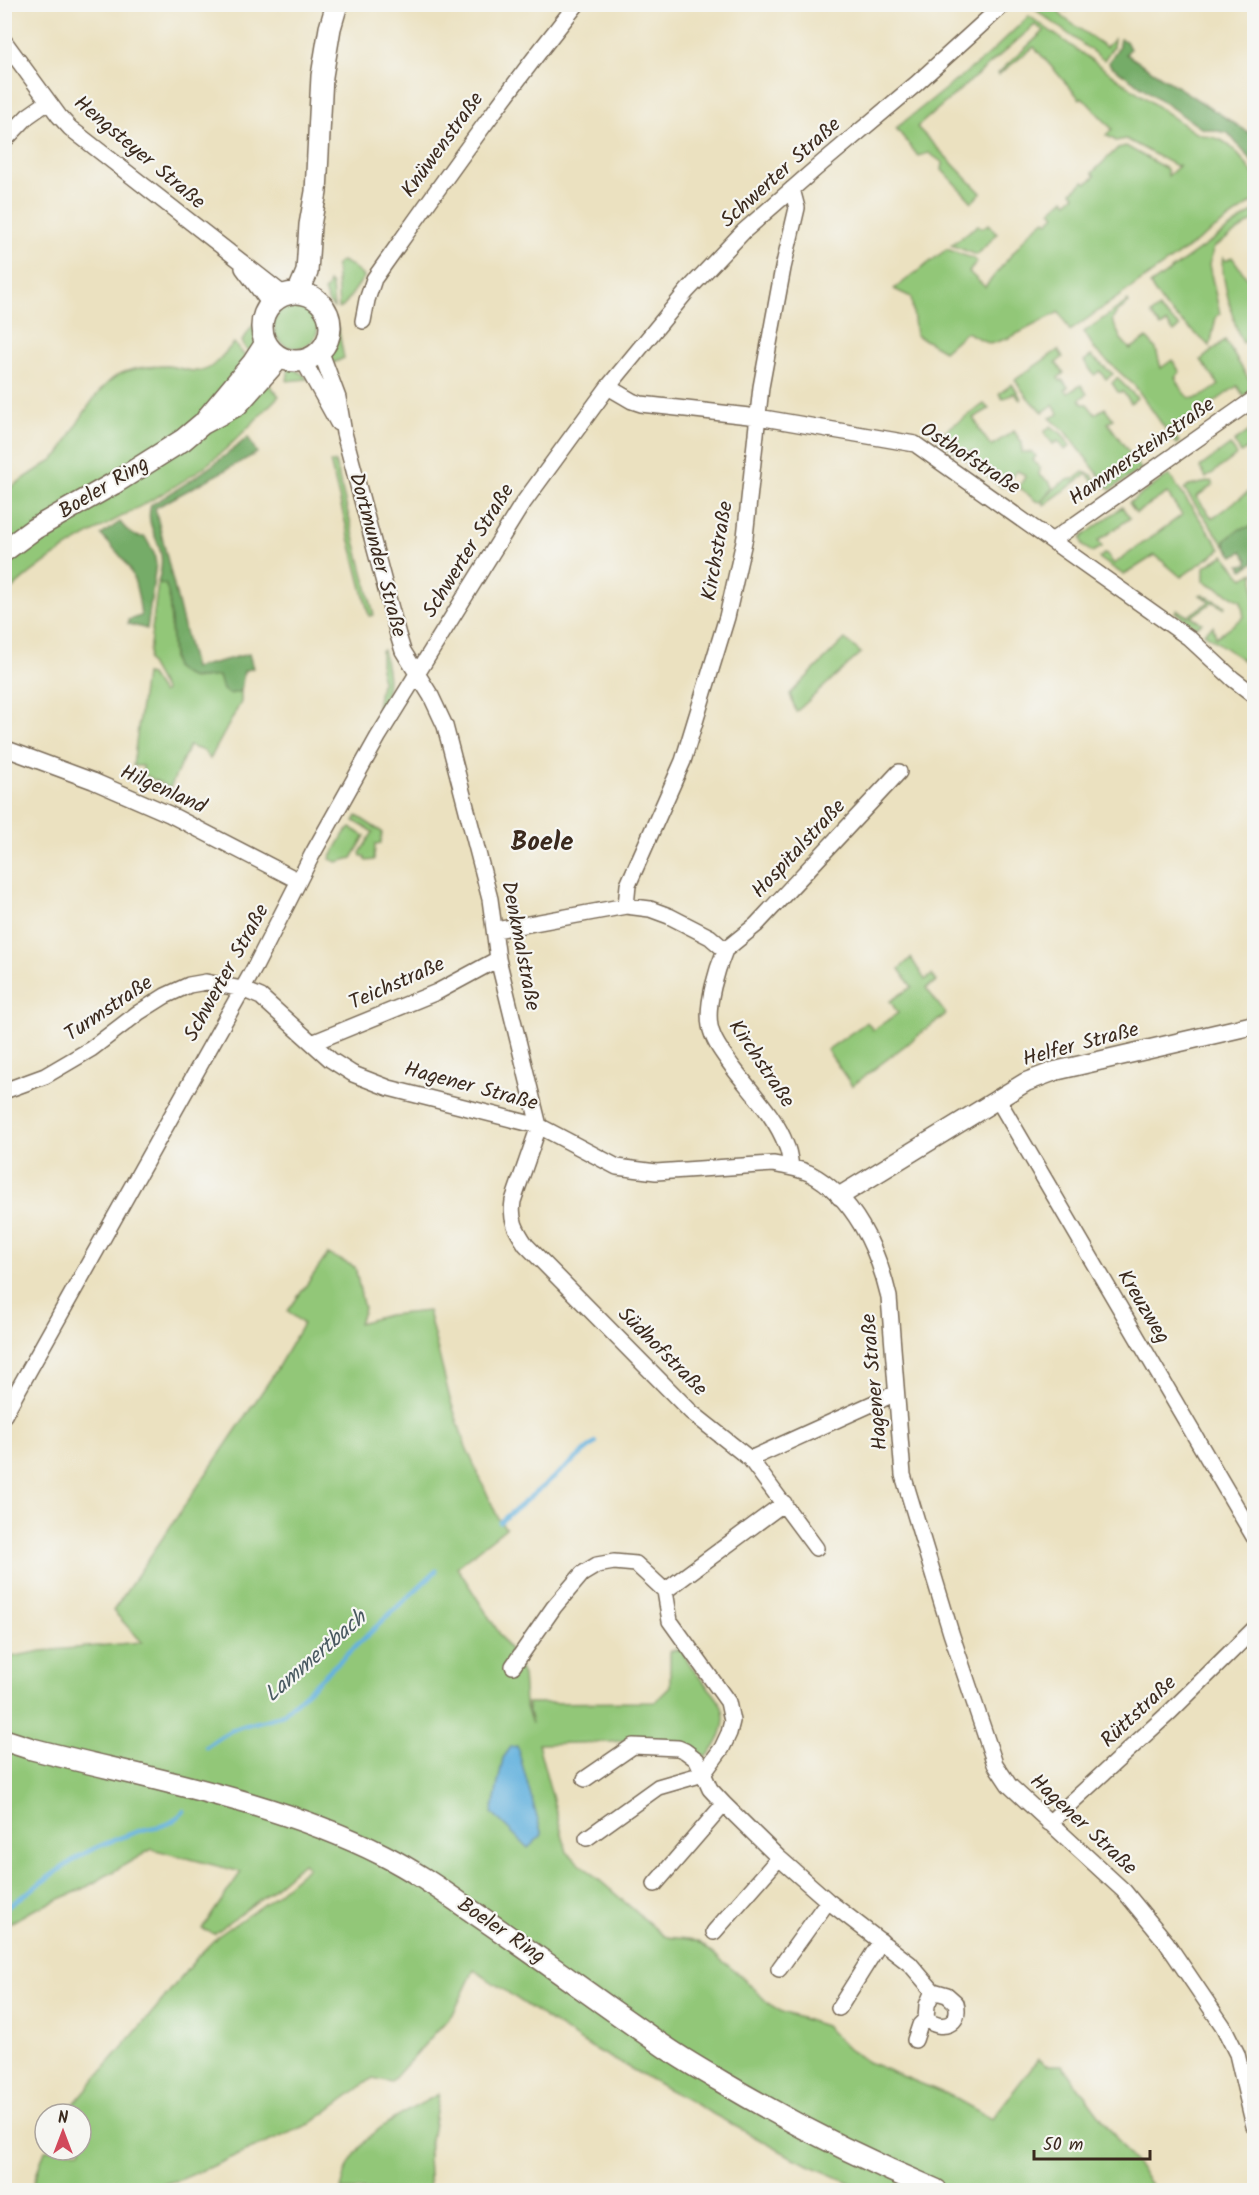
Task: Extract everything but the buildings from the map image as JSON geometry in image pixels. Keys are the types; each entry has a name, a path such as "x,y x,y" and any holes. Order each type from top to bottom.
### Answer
{"main road":[{"path":"292,298 325,308 330,326 327,341 312,355 290,360 273,350 262,336 262,321 292,298 307,272 316,192 322,76 330,28 337,4"},
{"name":"Boeler Ring","path":"4,551 34,529 113,484 183,440 202,424 253,363 273,350"},
{"name":"Boeler Ring","path":"4,1740 276,1812 338,1835 383,1856 427,1881 511,1938 667,2049 776,2115 868,2162 936,2190"},
{"name":"Boeler Ring","path":"4,1747 32,1749"}],"street":[{"name":"Knüwenstraße","path":"363,321 374,279 495,109 577,4"},
{"name":"Schwerter Straße","path":"4,1415 242,989 378,737 521,506 608,387 687,291 744,231 916,84 1004,4"},
{"name":"Hengsteyer Straße","path":"4,41 48,102 70,128 236,258 292,298"},
{"path":"4,141 28,116 48,102"},
{"name":"Kirchstraße","path":"627,906 628,885 683,761 727,617 745,537 761,387 797,208 792,189"},
{"name":"Dortmunder Straße","path":"312,355 344,433 398,635 403,651 417,675"},
{"name":"Osthofstraße","path":"608,387 640,404 758,417 915,444 1189,638 1233,679 1254,695"},
{"name":"Hammersteinstraße","path":"1053,540 1254,399"},
{"name":"Denkmalstraße","path":"417,675 431,696 445,726 478,849 496,930 498,959 539,1126"},
{"name":"Hilgenland","path":"4,748 93,781 169,814 299,881"},
{"name":"Hospitalstraße","path":"725,950 756,925 899,772"},
{"path":"496,930 627,906 650,909 669,915 710,937 725,950"},
{"name":"Kirchstraße","path":"725,950 716,975 710,1026 716,1043 777,1126 787,1146 791,1167"},
{"name":"Teichstraße","path":"312,1043 437,992 498,959"},
{"name":"Turmstraße","path":"4,1091 45,1076 91,1049 138,1013 165,996 189,985 206,982 242,989"},
{"name":"Hagener Straße","path":"242,989 261,996 331,1060 353,1074 389,1088 539,1126 617,1167 656,1172 773,1164 808,1173 825,1183 840,1196 856,1217 869,1240 884,1274 889,1297 903,1475 951,1633 995,1764 1009,1785 1124,1891 1166,1942 1223,2026 1237,2054 1254,2126"},
{"name":"Helfer Straße","path":"840,1196 1026,1082 1055,1071 1254,1025"},
{"name":"Kreuzweg","path":"997,1098 1254,1537"},
{"name":"Südhofstraße","path":"539,1126 511,1213 513,1224 526,1245 691,1412 750,1459 816,1548"},
{"path":"750,1459 896,1393"},
{"path":"665,1591 784,1503"},
{"path":"513,1666 554,1607 582,1574 597,1565 614,1562 636,1564 665,1591 670,1621 728,1702 731,1714 729,1733 722,1748 703,1774 658,1787 588,1838"},
{"name":"Rüttstraße","path":"1049,1822 1171,1711 1254,1629"},
{"path":"585,1779 633,1746 642,1745 685,1751 697,1760 710,1789 779,1858 828,1901 910,1964 933,1991 952,1998 956,2003 957,2015 950,2025 931,2023 926,2019"},
{"path":"655,1884 724,1804"},
{"path":"714,1932 779,1858"},
{"path":"779,1969 828,1901"},
{"path":"839,2007 881,1941"},
{"path":"915,2040 920,2025 926,2019 927,2005 933,1991"}],"green space":[{"path":"1043,4 1067,5 1069,7 1067,11 1063,7 1059,12 1064,18 1106,47 1114,39 1113,47 1104,60 1036,10"},
{"path":"1029,16 1194,132 1221,140 1230,147 1254,175 1254,201 1070,331 1059,312 1009,338 990,344 966,332 944,351 916,335 911,297 894,289 947,249 977,262 969,272 985,287 1030,232 1045,220 1048,222 1055,215 1051,211 1064,199 1067,202 1075,195 1072,192 1084,181 1087,183 1095,176 1092,173 1118,148 1126,146 1167,169 1168,176 1180,165 1176,166 1126,139 1116,141 1106,135 1112,129 1082,97 1080,99 1034,47 998,75 1044,31 1035,25 917,127 981,193 972,202 942,170 943,163 929,153 918,156 896,128 987,56"},
{"path":"1120,39 1126,41 1130,49 1126,54 1254,136 1254,164 1228,133 1201,128 1110,65 1109,62 1118,48"},
{"path":"1254,211 1254,220 1214,247 1209,265 1220,314 1216,317 1210,346 1165,307 1150,285"},
{"path":"989,224 997,234 977,255 951,245 978,225 982,228"},
{"path":"1223,257 1226,261 1232,257 1254,288 1254,335 1243,343 1228,300 1223,273"},
{"path":"342,261 352,266 364,277 343,307 339,309 336,266"},
{"path":"329,282 332,285 334,308 324,291"},
{"path":"1128,301 1129,303 1117,312 1112,320 1121,339 1130,349 1147,338 1156,349 1161,368 1172,360 1180,372 1175,377 1186,395 1190,398 1200,397 1219,385 1201,360 1225,340 1251,383 1249,393 1244,396 1237,386 1172,432 1179,442 1176,444 1135,386 1096,351 1084,332"},
{"path":"296,304 311,311 318,326 311,341 296,348 281,341 274,326 281,311"},
{"path":"1159,308 1180,327 1174,332 1167,323 1161,327 1151,314"},
{"path":"255,322 257,342 253,354 245,348 242,341"},
{"path":"338,327 344,358 331,364 330,353"},
{"path":"234,343 279,396 212,461 152,500 74,543 26,576 5,596 5,491 60,453 87,408 113,378 127,371 150,367 167,366 201,371 218,361"},
{"path":"1058,350 1063,357 1056,363 1064,373 1058,378 1068,387 1065,390 1068,393 1081,385 1087,394 1080,399 1083,404 1087,404 1095,414 1105,408 1113,419 1108,423 1141,469 1110,490 1067,433 1050,418 1059,414 1053,405 1043,412 1028,398 1015,380"},
{"path":"1091,356 1113,374 1106,379 1100,371 1094,375 1084,361"},
{"path":"289,367 298,371 308,379 287,381"},
{"path":"1117,378 1137,398 1131,403 1123,392 1118,392 1112,383"},
{"path":"1012,384 1020,400 1014,393 1003,399 999,394"},
{"path":"984,404 989,409 973,418 991,446 1014,431 1022,443 1022,453 1032,452 1036,456 1033,460 1040,469 1039,475 1053,488 1041,502 1036,501 1019,487 1025,477 1024,474 1017,471 1002,487 970,464 975,457 972,451 967,453 966,460 938,439 939,435"},
{"path":"1051,426 1062,434 1070,446 1065,450 1058,441 1053,444 1044,432"},
{"path":"1254,428 1254,443 1241,453 1234,442"},
{"path":"248,437 257,453 155,508 194,668 249,654 253,668 244,671 241,691 230,694 223,690 219,676 191,677 175,668 168,590 165,584 158,583 162,559 151,524 150,512 151,505 201,473"},
{"path":"1230,445 1237,455 1206,478 1200,467"},
{"path":"330,462 335,462 374,615 369,616"},
{"path":"1083,472 1092,475 1097,483 1095,484 1087,474 1044,505 1043,501 1057,487"},
{"path":"1169,475 1221,549 1181,577 1155,555 1124,575 1099,558 1106,553 1114,564 1182,515 1167,493 1136,513 1129,503"},
{"path":"1211,481 1213,485 1196,497 1212,518 1254,488 1254,534 1250,527 1225,540 1226,547 1184,489"},
{"path":"1122,507 1130,518 1098,541 1102,547 1092,552 1083,546 1081,539 1083,536"},
{"path":"120,522 131,533 145,537 154,553 156,564 147,629 128,624 128,620 141,616 134,579 126,563 101,535"},
{"path":"1250,527 1254,534 1254,562 1243,570 1240,565 1248,564 1248,560 1242,551 1234,556 1226,547 1225,540 1240,529"},
{"path":"1224,555 1243,578 1254,572 1254,656 1244,661 1204,633 1213,626 1216,637 1244,617 1241,601 1204,581 1204,567"},
{"path":"158,583 165,584 169,590 173,660 192,679 219,676 236,693 241,691 241,702 210,759 204,751 189,746 170,788 143,774 143,766 133,766 145,674 150,675 162,693 165,691 148,660"},
{"path":"1200,595 1225,606 1224,608 1213,602 1191,617 1202,623 1196,627 1175,612 1177,610 1188,616 1210,601"},
{"path":"845,639 861,653 796,712 790,694"},
{"path":"383,650 388,687 380,709 377,707 383,682 381,651"},
{"path":"357,816 382,832 381,843 375,844 374,860 366,861 364,856 361,856 360,853 373,832 354,821"},
{"path":"351,828 365,836 352,858 337,862 330,859 344,834"},
{"path":"911,958 925,980 932,975 937,981 926,988 946,1014 852,1086 827,1050 867,1022 873,1030 898,1013 890,1001 912,987 899,969"},
{"path":"328,1254 355,1267 364,1309 359,1323 388,1315 428,1311 450,1399 466,1447 500,1522 506,1528 457,1567 510,1650 523,1675 525,1704 532,1724 527,1703 655,1702 670,1687 670,1651 681,1649 722,1707 724,1724 721,1734 715,1747 706,1757 635,1739 612,1742 538,1744 567,1852 664,1936 699,1942 742,1977 769,2004 782,2012 825,2026 849,2050 868,2062 951,2096 992,2119 1038,2059 1046,2065 1062,2065 1155,2190 867,2190 795,2159 582,2042 474,1970 454,2012 391,2082 373,2078 310,2124 182,2179 139,2190 31,2190 41,2162 93,2162 93,2102 75,2102 199,1955 218,1936 268,1901 308,1867 303,1863 214,1934 202,1929 241,1872 152,1849 83,1889 29,1912 5,1926 5,1658 42,1651 142,1642 113,1611 272,1377 303,1324 288,1311"},
{"path":"439,2094 428,2157 430,2190 341,2190 346,2171 354,2155 377,2130"}],"water":[{"path":"517,1746 542,1835 528,1848 492,1813 503,1758 511,1747"}],"waterway":[{"name":"Lammertbach","path":"500,1522 596,1442"},
{"name":"Lammertbach","path":"206,1747 231,1731 283,1714 436,1571"},
{"name":"Lammertbach","path":"4,1909 87,1852 139,1831 168,1824 184,1811"}],"district":[{"name":"Boele","path":"542,842"}]}
